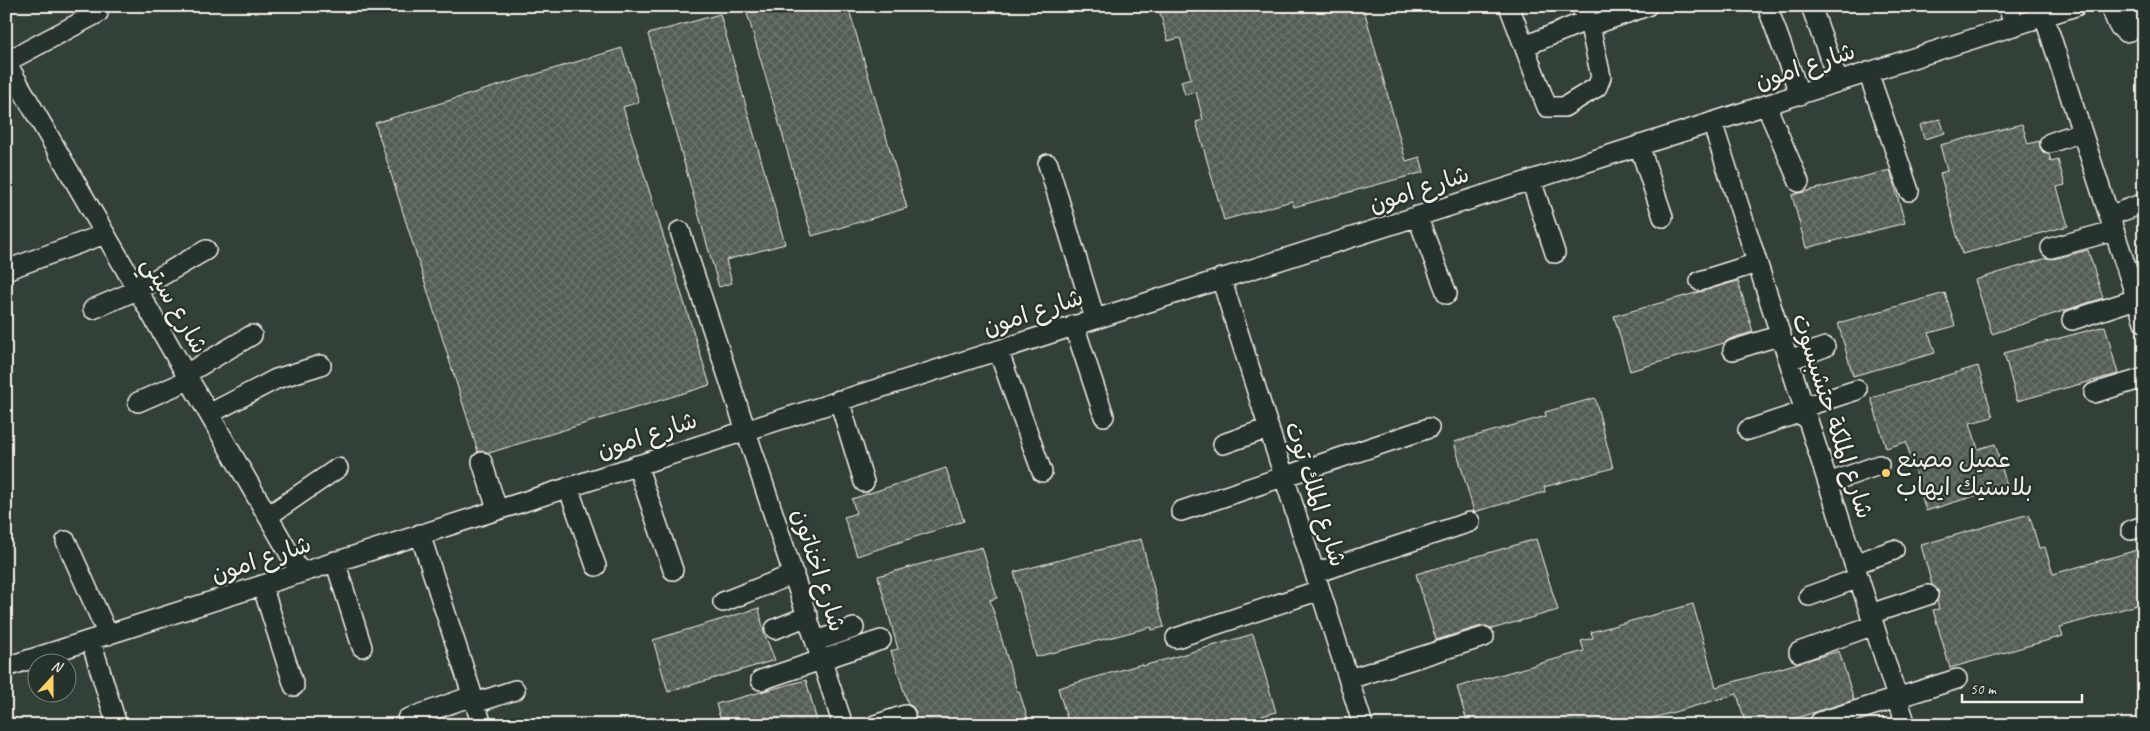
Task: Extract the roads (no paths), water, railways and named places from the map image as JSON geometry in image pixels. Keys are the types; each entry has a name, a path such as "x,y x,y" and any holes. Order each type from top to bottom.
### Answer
{"lane":[{"path":"1509,6 1547,107 1564,107 1597,87 1600,77 1586,17"},
{"path":"1525,46 1586,17 1646,6"},
{"path":"1768,6 1800,94"},
{"path":"1811,6 1838,81"},
{"path":"2008,6 2014,26"},
{"name":"شارع امون","path":"6,667 2076,6"},
{"path":"2110,6 2120,28 2125,32 2130,31 2134,26 2130,6"},
{"path":"6,62 98,13"},
{"path":"2044,16 2111,223 2137,289 2144,322"},
{"name":"شارع سيتي","path":"6,62 300,572"},
{"path":"1868,72 1909,191"},
{"path":"1766,105 1799,182"},
{"name":"شارع الملكة حتشبسوت","path":"1712,122 1906,725"},
{"path":"2050,143 2082,132"},
{"path":"1639,145 1664,217"},
{"path":"1048,164 1096,319"},
{"path":"1531,180 1555,253"},
{"path":"2050,248 2111,223 2144,203"},
{"path":"1417,216 1447,294"},
{"name":"شارع اخناتون","path":"680,230 844,725"},
{"path":"6,270 105,234"},
{"path":"93,309 138,290 206,250"},
{"path":"1700,281 1758,263"},
{"name":"شارع الملك توت","path":"1222,278 1363,725"},
{"path":"2072,320 2137,289"},
{"path":"1074,326 1104,416"},
{"path":"138,402 188,377 252,335"},
{"path":"1733,350 1781,335"},
{"path":"1789,360 1825,347"},
{"path":"998,350 1042,472"},
{"path":"209,414 276,379 321,365"},
{"path":"2094,393 2144,378"},
{"path":"1748,430 1858,390"},
{"path":"839,400 864,482"},
{"path":"1223,444 1269,428"},
{"path":"1181,511 1429,428"},
{"path":"482,462 497,509"},
{"path":"637,465 673,570"},
{"path":"1828,483 1878,465"},
{"path":"268,516 338,468"},
{"path":"568,487 596,566"},
{"path":"1176,638 1470,522"},
{"path":"420,534 482,725"},
{"path":"66,541 100,638 117,725"},
{"path":"1809,596 1894,550"},
{"path":"334,562 362,647"},
{"path":"723,602 794,574"},
{"path":"262,585 294,686"},
{"path":"1799,652 1928,595"},
{"path":"775,629 808,616"},
{"path":"816,641 854,628"},
{"path":"1348,679 1484,637"},
{"path":"762,680 881,640"},
{"path":"1820,722 1957,679"},
{"path":"407,718 515,690"},
{"path":"875,725 905,715"}],"place":[{"name":"عميل مصنع بلاستيك ايهاب","path":"1886,473"}]}
